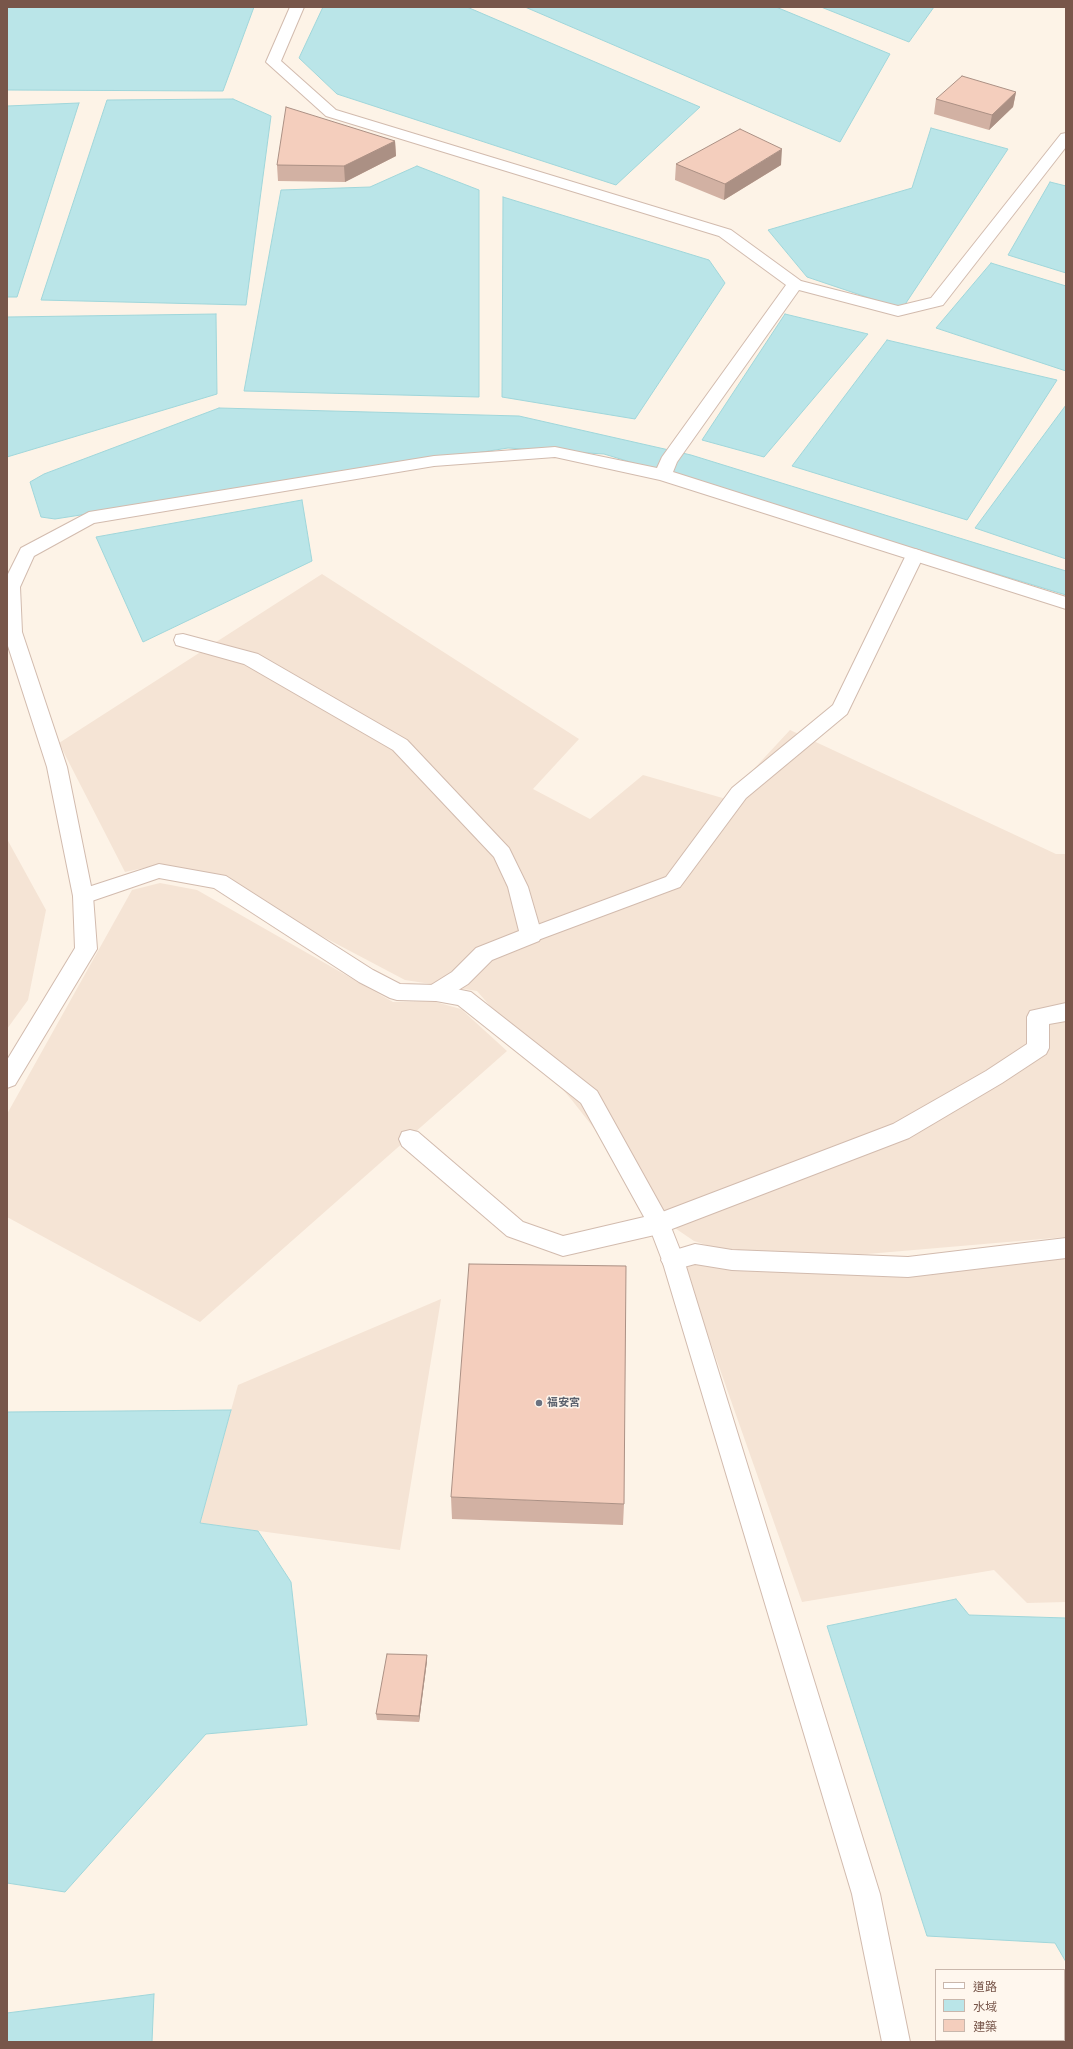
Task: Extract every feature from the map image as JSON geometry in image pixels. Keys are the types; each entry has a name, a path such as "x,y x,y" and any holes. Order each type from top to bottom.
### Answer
{"street":[{"path":"297,7 273,62 331,113 725,233 795,284 898,311 937,302 1066,137"},
{"path":"666,468 683,440 795,284"},
{"path":"7,1079 86,948 83,896 57,767 13,632 10,587 26,552 89,518 434,462 555,452 666,468 915,555 1066,603"},
{"path":"183,640 250,659 400,745 502,853 518,886 531,935 484,954 460,978 436,993"},
{"path":"410,1139 516,1229 563,1246 659,1224 901,1130 994,1077 1038,1048 1038,1017 1066,1012"},
{"path":"673,1260 695,1254 732,1260 908,1267 1066,1248"}],"lane":[{"path":"531,935 673,882 739,793 840,709 915,555"},
{"path":"83,896 159,871 219,881 366,976 397,992 436,993 464,998 589,1097 659,1224 673,1260 866,1894 896,2042"}],"shaded area":[{"path":"322,574 579,739 533,789 590,819 643,775 726,799 790,730 1056,854 1066,854 1066,1237 832,1257 731,1253 694,1241 669,1224 571,1099 477,991 405,980 204,874 153,866 125,872 59,743"},
{"path":"7,839 46,910 28,1000 7,1029"},
{"path":"160,883 197,890 393,1002 432,1001 461,1009 507,1051 200,1322 7,1217 7,1114 132,890"},
{"path":"1066,1252 1066,1602 1027,1603 994,1570 802,1602 680,1256 727,1265"},
{"path":"441,1299 400,1550 200,1523 238,1385"}],"water":[{"path":"7,7 254,7 223,91 7,90"},
{"path":"323,7 467,7 700,107 616,185 337,94 299,58"},
{"path":"525,7 776,7 890,54 840,142"},
{"path":"821,7 934,7 909,42"},
{"path":"233,99 271,116 246,305 41,300 107,100"},
{"path":"79,103 17,297 7,297 7,106"},
{"path":"931,128 1008,149 902,309 807,277 768,230 912,188"},
{"path":"417,166 479,190 479,397 244,391 281,190 370,187"},
{"path":"1050,182 1066,186 1066,273 1008,255"},
{"path":"503,197 709,260 725,283 635,419 502,397"},
{"path":"991,263 1066,286 1066,371 936,328"},
{"path":"216,314 217,394 7,457 7,317"},
{"path":"785,314 868,334 764,457 702,440"},
{"path":"887,340 1057,380 967,520 792,466"},
{"path":"1066,405 1066,559 975,528"},
{"path":"219,408 519,416 691,455 1066,571 1066,595 604,454 508,448 55,519 41,517 30,482 44,474"},
{"path":"302,500 312,561 143,642 96,537"},
{"path":"231,1410 200,1523 258,1531 291,1582 307,1725 206,1734 65,1892 7,1883 7,1412"},
{"path":"956,1599 969,1615 1066,1618 1066,1962 1055,1943 927,1936 827,1626"},
{"path":"154,1994 152,2042 7,2042 7,2013"}],"building":[{"path":"962,76 1016,92 992,115 936,99"},
{"path":"286,107 395,141 344,166 277,165"},
{"path":"740,129 782,149 725,184 676,164"},
{"path":"469,1264 626,1266 624,1504 451,1497"},
{"path":"387,1654 427,1655 419,1716 376,1714"}],"place":[{"name":"福安宮","path":"539,1403"}]}
